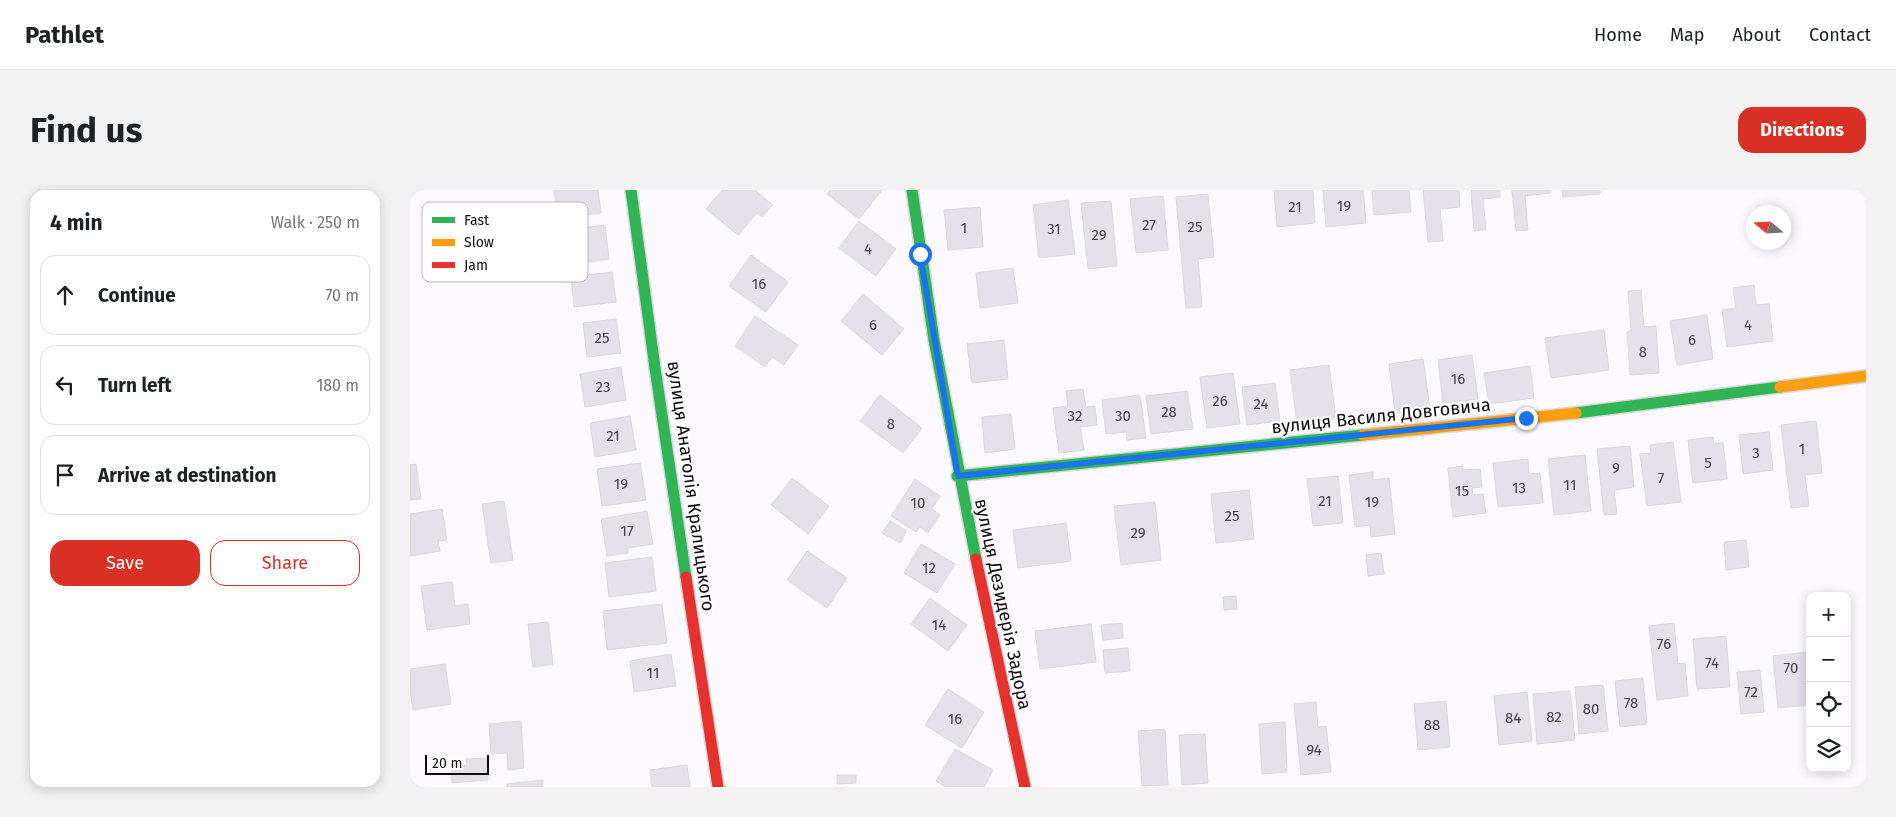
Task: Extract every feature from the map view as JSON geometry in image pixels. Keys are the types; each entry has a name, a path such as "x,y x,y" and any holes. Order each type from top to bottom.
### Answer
{"street":[{"name":"вулиця Анатолія Кралицького","path":"631,190 655,368 718,787"},
{"name":"вулиця Дезидерія Задора","path":"912,190 920,254 958,476 1025,787"},
{"name":"вулиця Василя Довговича","path":"958,476 1526,418 1866,376"}],"building":[{"path":"554,190 598,190 601,213 588,215 588,202 556,202"},
{"path":"722,190 755,190 773,205 762,217 757,213 738,235 706,209"},
{"path":"830,190 882,190 859,219 827,194"},
{"path":"1274,190 1313,190 1315,223 1277,227"},
{"path":"1323,190 1363,190 1366,223 1326,227"},
{"path":"1372,190 1409,190 1411,212 1374,215"},
{"path":"1423,190 1459,190 1460,207 1440,209 1443,241 1428,242"},
{"path":"1471,190 1500,190 1500,197 1483,199 1486,229 1474,231"},
{"path":"1512,190 1550,190 1550,193 1525,196 1528,230 1516,231"},
{"path":"1562,190 1600,190 1600,194 1563,197"},
{"path":"1208,194 1214,257 1198,259 1202,307 1186,308 1176,197"},
{"path":"1163,196 1168,250 1136,253 1130,199"},
{"path":"1068,200 1075,254 1039,258 1033,205"},
{"path":"1111,201 1117,266 1088,269 1081,203"},
{"path":"980,207 983,247 948,250 944,210"},
{"path":"859,221 896,249 876,276 839,248"},
{"path":"605,225 609,259 588,262 588,227"},
{"path":"751,255 788,282 766,312 729,286"},
{"path":"1013,268 1018,303 980,308 976,273"},
{"path":"612,272 616,302 574,307 572,282 588,282 588,275"},
{"path":"1754,285 1756,305 1769,304 1773,341 1727,347 1722,310 1736,308 1733,288"},
{"path":"1641,290 1644,327 1656,326 1659,373 1630,375 1627,332 1631,331 1628,291"},
{"path":"863,294 904,329 882,355 841,321"},
{"path":"1707,315 1713,359 1677,365 1670,321"},
{"path":"755,316 798,345 784,365 772,357 765,367 735,346"},
{"path":"616,319 621,353 587,357 583,323"},
{"path":"1604,330 1609,370 1551,378 1545,338"},
{"path":"1004,340 1008,379 972,383 967,344"},
{"path":"1472,355 1478,399 1443,403 1438,360"},
{"path":"1423,359 1430,408 1395,413 1389,364"},
{"path":"1329,365 1336,419 1297,424 1290,370"},
{"path":"1530,366 1534,398 1489,404 1484,373"},
{"path":"621,367 626,400 585,407 580,374"},
{"path":"1233,373 1240,424 1207,428 1200,377"},
{"path":"1275,383 1280,421 1247,425 1242,387"},
{"path":"1083,389 1086,407 1095,406 1097,425 1080,427 1084,450 1059,453 1053,408 1068,406 1066,391"},
{"path":"1187,391 1193,429 1151,434 1146,396"},
{"path":"880,395 922,428 903,453 860,421"},
{"path":"1140,395 1146,438 1127,440 1126,432 1106,434 1102,400"},
{"path":"1011,414 1015,449 985,453 982,417"},
{"path":"630,416 636,450 595,457 590,423"},
{"path":"1816,421 1822,473 1805,475 1809,506 1791,508 1781,425"},
{"path":"1769,432 1773,470 1743,474 1739,435"},
{"path":"1713,437 1714,444 1723,443 1727,479 1693,483 1688,440"},
{"path":"1673,442 1681,502 1647,506 1640,454 1651,453 1650,445"},
{"path":"1630,446 1634,487 1614,490 1617,514 1604,515 1597,449"},
{"path":"1585,455 1591,511 1554,515 1548,459"},
{"path":"1528,459 1529,474 1540,473 1543,503 1498,507 1493,463"},
{"path":"640,463 646,500 602,506 597,469"},
{"path":"416,464 421,499 410,500 410,465"},
{"path":"1463,466 1463,470 1480,469 1482,487 1472,488 1473,495 1483,494 1486,513 1453,517 1448,468"},
{"path":"1373,472 1373,480 1389,478 1395,534 1371,537 1370,525 1355,527 1349,475"},
{"path":"1338,476 1343,523 1313,526 1307,479"},
{"path":"792,478 829,506 808,534 771,505"},
{"path":"915,479 940,496 932,509 940,515 928,533 920,527 916,532 891,516"},
{"path":"1249,490 1254,539 1216,543 1211,494"},
{"path":"504,501 513,560 491,563 482,504"},
{"path":"1155,502 1161,560 1121,565 1114,506"},
{"path":"442,509 447,540 438,541 440,551 410,556 410,514"},
{"path":"647,511 653,544 628,548 628,553 607,556 601,519"},
{"path":"890,521 907,531 900,543 882,533"},
{"path":"1066,523 1071,561 1018,568 1013,530"},
{"path":"1746,540 1749,567 1726,570 1724,542"},
{"path":"921,544 955,564 937,593 904,573"},
{"path":"807,551 847,578 827,608 787,580"},
{"path":"1381,553 1384,574 1368,576 1366,555"},
{"path":"652,557 656,591 609,597 605,563"},
{"path":"452,582 455,606 468,604 470,624 427,630 421,586"},
{"path":"1236,596 1237,609 1224,610 1223,597"},
{"path":"930,598 967,625 948,651 911,624"},
{"path":"662,604 667,643 607,650 603,611"},
{"path":"548,622 553,664 533,667 528,624"},
{"path":"1122,623 1123,638 1103,640 1101,625"},
{"path":"1674,623 1678,664 1685,663 1688,696 1657,700 1649,626"},
{"path":"1091,624 1096,662 1040,669 1035,631"},
{"path":"1726,636 1730,687 1697,689 1693,639"},
{"path":"1128,648 1130,671 1105,673 1103,650"},
{"path":"1806,652 1806,705 1778,708 1773,656"},
{"path":"671,654 676,686 634,692 630,661"},
{"path":"445,664 451,704 413,710 410,691 410,669"},
{"path":"1760,670 1764,712 1741,714 1737,672"},
{"path":"1643,678 1647,724 1620,727 1615,681"},
{"path":"1603,685 1608,731 1579,734 1575,687"},
{"path":"948,689 984,712 962,748 925,725"},
{"path":"1570,691 1575,740 1537,744 1533,694"},
{"path":"1527,692 1532,741 1499,745 1494,696"},
{"path":"1446,701 1450,747 1418,750 1414,704"},
{"path":"1316,702 1318,727 1326,726 1331,772 1301,775 1294,704"},
{"path":"521,721 524,768 508,770 507,753 491,754 489,724"},
{"path":"1285,722 1287,772 1262,774 1259,724"},
{"path":"1165,729 1168,785 1142,786 1138,731"},
{"path":"1205,734 1208,783 1182,785 1179,735"},
{"path":"955,749 993,770 984,787 946,787 936,781"},
{"path":"486,758 488,780 452,783 451,766 467,765 466,759"},
{"path":"687,765 690,787 652,787 650,770"},
{"path":"837,775 856,775 856,783 837,784"},
{"path":"543,780 543,787 507,787 507,784"}],"traffic: fast":[{"path":"631,190 686,577"},
{"path":"912,190 934,340 976,559"},
{"path":"1576,413 1780,387"},
{"path":"957,476 1363,435"}],"traffic: slow":[{"path":"1780,387 1866,376"},
{"path":"1363,435 1576,413"}],"traffic: jam":[{"path":"976,559 1025,787"},
{"path":"686,577 718,787"}],"route":[{"path":"920,254 958,476 1526,418"}]}
